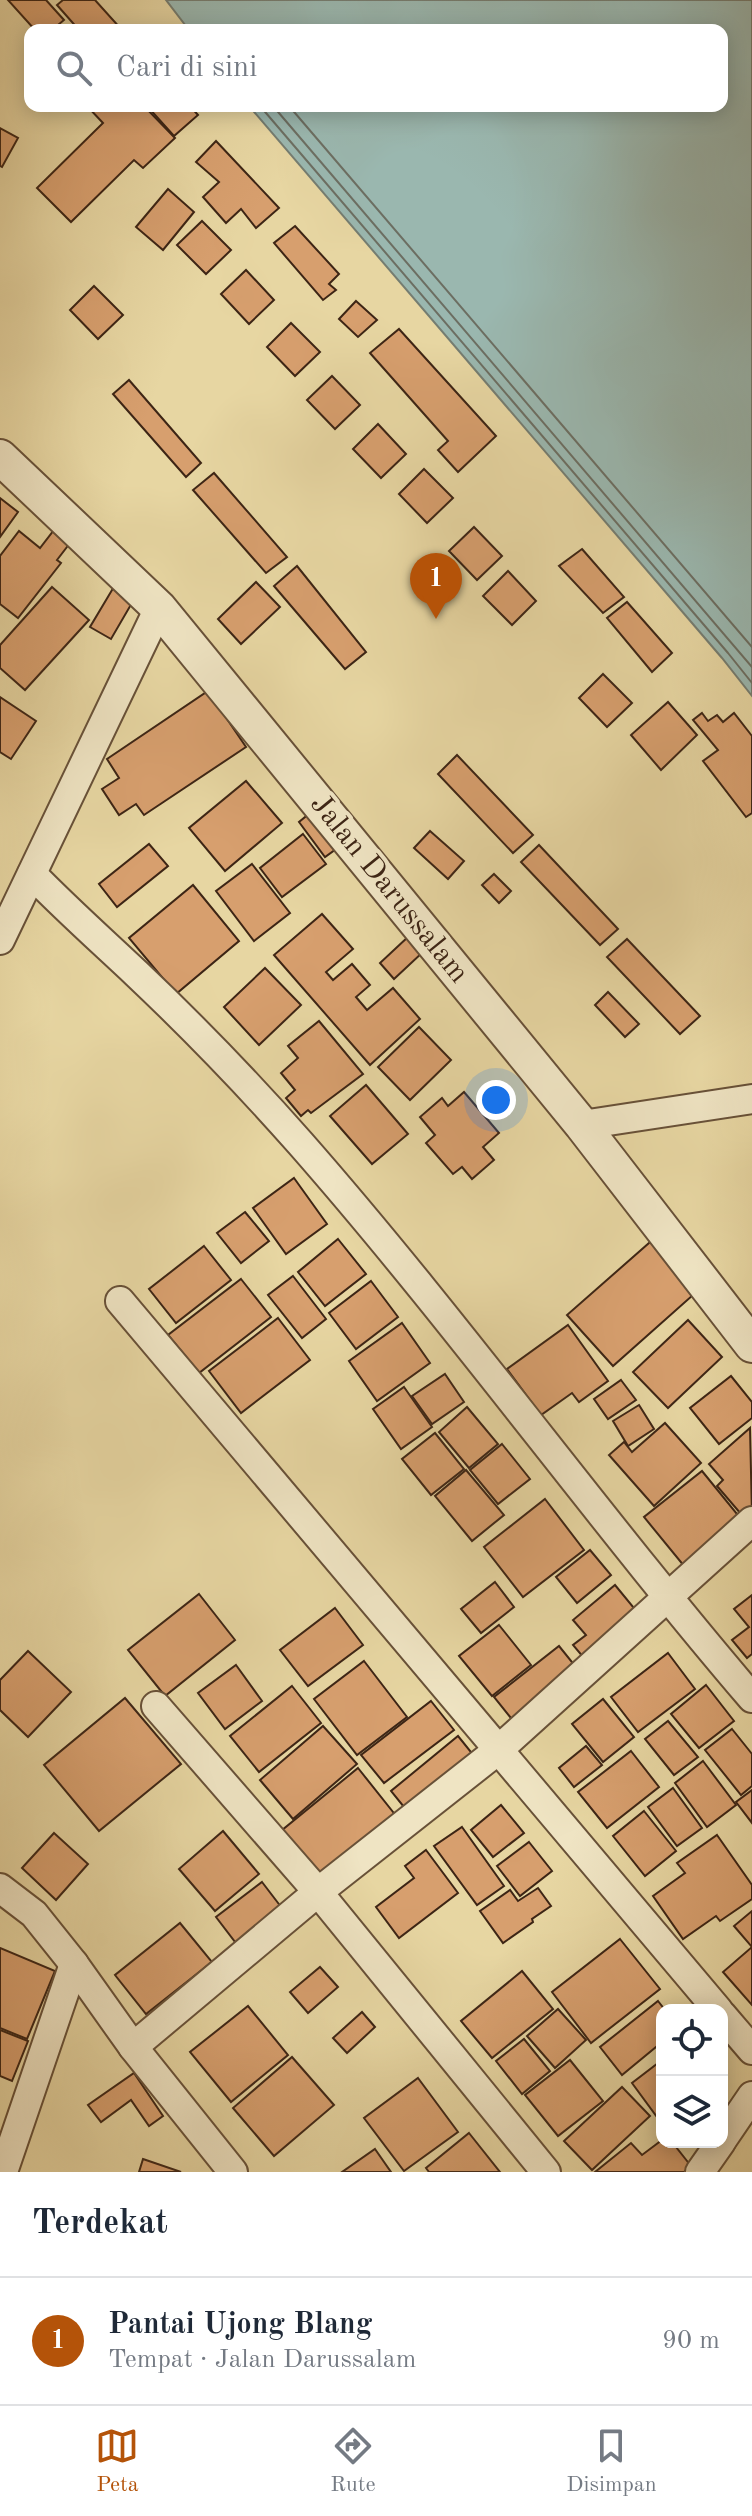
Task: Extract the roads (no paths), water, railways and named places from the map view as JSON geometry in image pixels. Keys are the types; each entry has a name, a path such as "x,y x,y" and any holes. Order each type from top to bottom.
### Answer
{"street":[{"name":"Jalan Darussalam","path":"0,457 159,608 582,1125 752,1345"},
{"path":"0,940 159,608"},
{"path":"32,874 182,1019 300,1143 434,1304 667,1599 752,1698"},
{"path":"582,1125 752,1099"},
{"path":"120,1301 713,2004"},
{"path":"133,2047 318,1892 497,1751 752,1521"},
{"path":"156,1706 318,1892 546,2172"},
{"path":"0,1888 34,1914 133,2047 233,2172"},
{"path":"3,2172 74,1964"},
{"path":"728,2022 752,2050"},
{"path":"728,2131 752,2096"},
{"path":"700,2172 716,2148"}],"water":[{"path":"166,0 752,0 752,696 254,112 728,112 728,24 184,24"}],"place":[{"name":"Pantai Ujong Blang","path":"436,619"}]}
